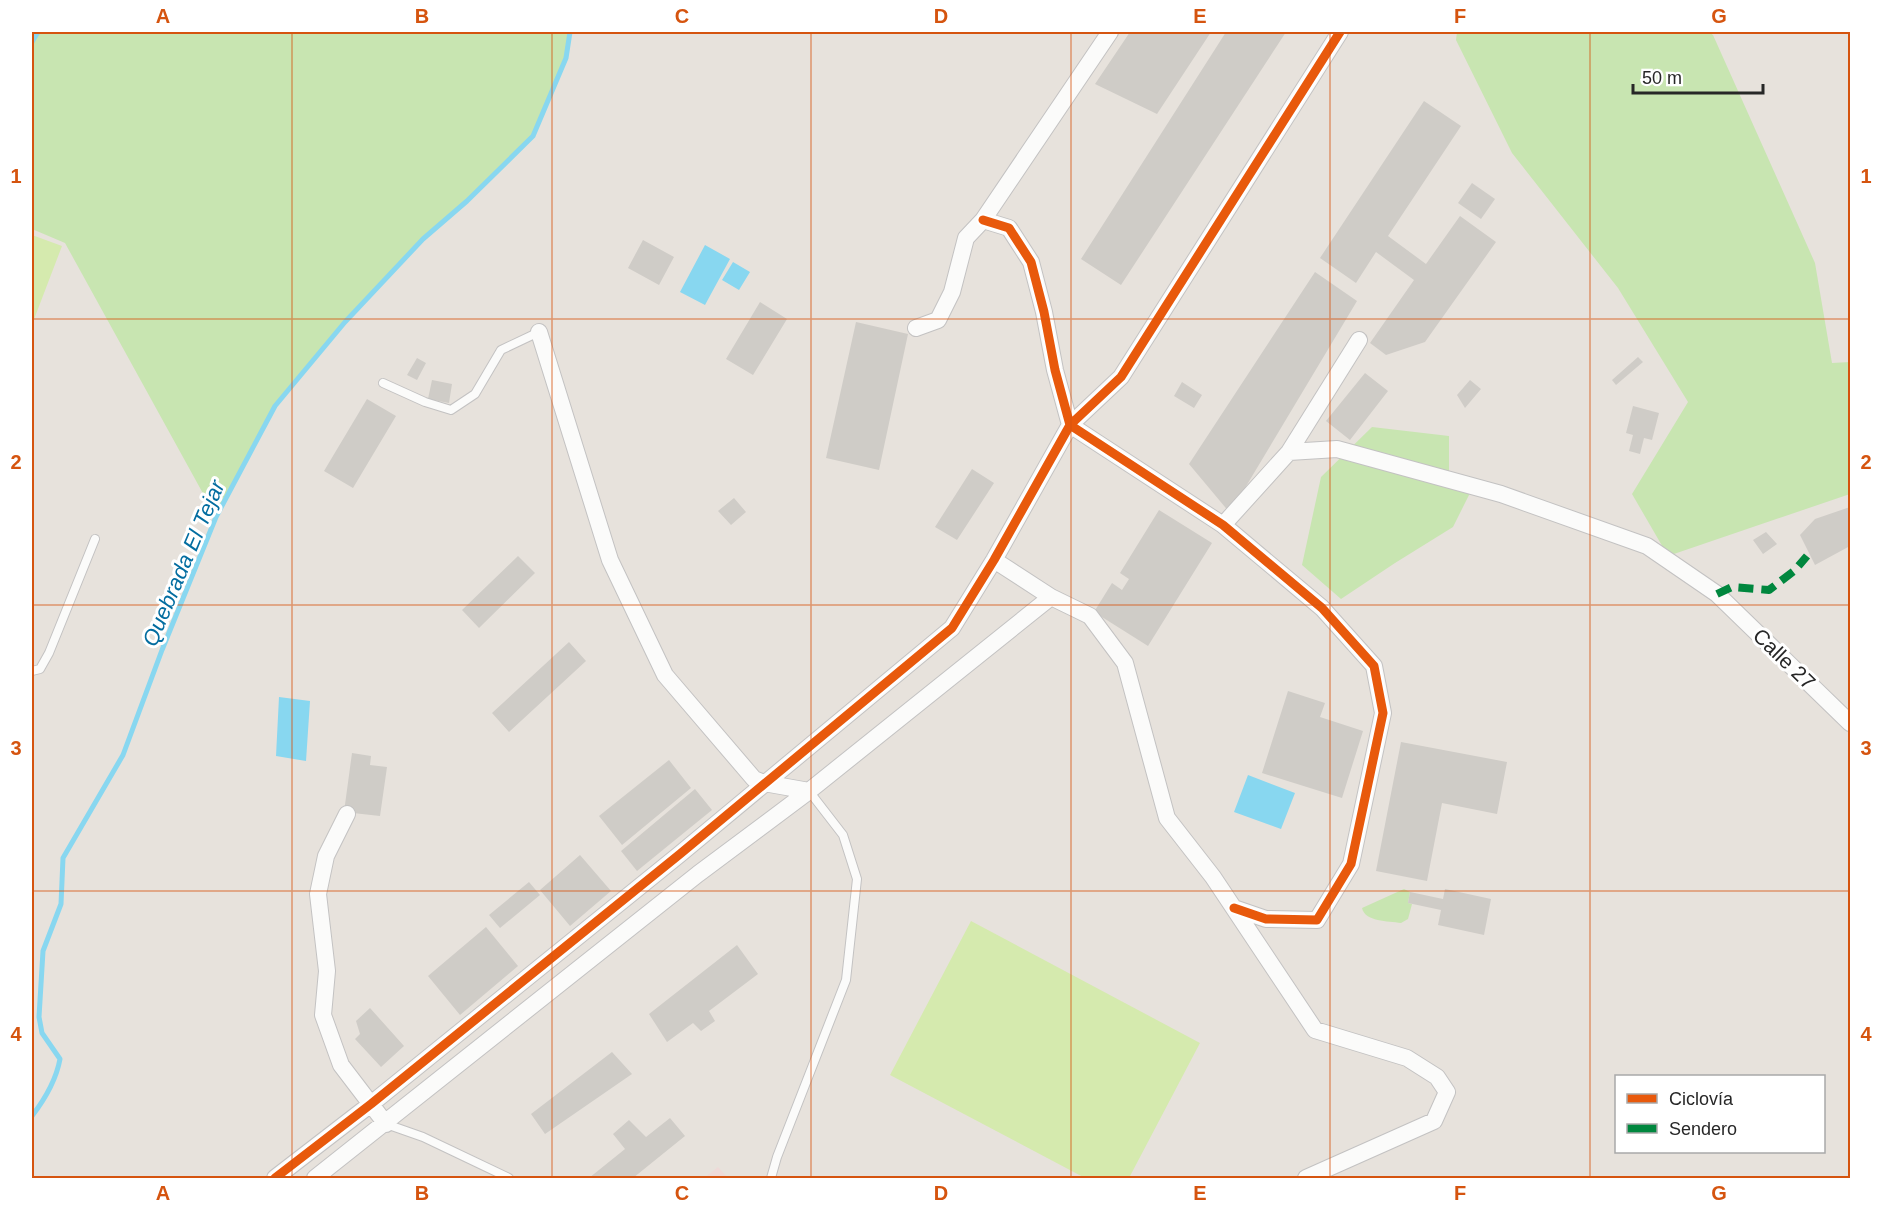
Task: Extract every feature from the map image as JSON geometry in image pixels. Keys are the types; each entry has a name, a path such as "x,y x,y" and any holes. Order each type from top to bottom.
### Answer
{"street":[{"path":"916,328 938,321 952,292 966,238 983,220 1110,32"},
{"path":"275,1179 680,854 952,628 994,560 1071,425 1121,377 1340,32"},
{"path":"983,220 1009,228 1031,262 1044,312 1055,370 1071,425 1222,525 1322,608 1374,666 1383,713 1352,864 1317,920 1266,919 1234,908"},
{"path":"539,332 609,560 665,675 754,779 809,791"},
{"path":"1222,525 1289,452 1359,340"},
{"name":"Calle 27","path":"1289,452 1337,449 1501,494 1647,546 1717,594 1851,723"},
{"path":"994,560 1051,597 1090,616 1125,663 1167,818 1213,877 1315,1030 1407,1058 1437,1077 1447,1092 1434,1121 1306,1179"},
{"path":"315,1179 698,874 809,791 1051,597"},
{"path":"347,814 326,856 318,894 327,971 323,1015 341,1065 386,1124"},
{"path":"680,854 698,874"}],"lane":[{"path":"383,383 451,411 475,394 501,350 539,332"},
{"path":"32,671 39,669 49,653 95,539"},
{"path":"771,1179 777,1157 846,980 857,879 843,835 809,791"},
{"path":"386,1124 423,1137 509,1179"}],"shaded area":[{"path":"718,1167 728,1178 704,1178"}],"green space":[{"path":"32,32 570,32 566,58 533,136 467,201 422,239 345,322 275,406 216,517 65,243 32,229"},
{"path":"1457,32 1709,32 1713,35 1815,263 1832,363 1850,362 1850,494 1668,556 1632,494 1688,402 1618,288 1512,153 1456,40"},
{"path":"32,235 62,246 33,322 32,321"},
{"path":"1372,427 1449,436 1449,482 1471,491 1453,527 1341,599 1302,565 1321,477"},
{"path":"1404,889 1410,892 1408,903 1412,904 1408,919 1401,923 1384,921 1364,913 1362,908"},
{"path":"971,921 1200,1043 1129,1178 1085,1178 890,1075"}],"water":[{"path":"705,245 730,259 705,305 680,292"},
{"path":"733,262 750,272 739,290 722,280"},
{"path":"279,697 310,701 306,761 276,756"},
{"path":"1248,775 1295,793 1281,829 1234,812"}],"building":[{"path":"1130,32 1211,32 1157,114 1095,84"},
{"path":"1226,32 1286,32 1121,285 1081,259"},
{"path":"1424,101 1461,126 1388,236 1426,264 1460,216 1496,242 1425,342 1386,355 1370,343 1414,280 1376,252 1356,283 1320,258"},
{"path":"1472,183 1495,199 1481,219 1458,203"},
{"path":"643,240 674,257 659,285 628,268"},
{"path":"1315,272 1357,301 1230,513 1189,464"},
{"path":"760,302 787,319 753,375 726,359"},
{"path":"856,322 908,334 879,470 826,458"},
{"path":"1638,357 1643,362 1616,385 1612,380"},
{"path":"417,358 426,363 417,380 407,375"},
{"path":"1365,373 1388,391 1350,440 1326,421"},
{"path":"432,380 452,384 449,403 428,399"},
{"path":"1470,380 1481,389 1465,408 1457,395"},
{"path":"1182,382 1202,395 1194,408 1174,396"},
{"path":"367,399 396,416 353,488 324,471"},
{"path":"1633,406 1659,413 1652,440 1644,438 1640,454 1629,451 1633,435 1626,433"},
{"path":"972,469 994,483 957,540 935,527"},
{"path":"734,498 746,512 731,525 718,511"},
{"path":"1850,507 1850,546 1815,565 1800,535 1815,519"},
{"path":"1159,510 1212,543 1148,646 1094,612 1112,583 1122,590 1129,579 1120,573"},
{"path":"1766,532 1777,544 1763,554 1753,540"},
{"path":"518,556 535,573 479,628 462,610"},
{"path":"569,642 586,661 509,732 492,713"},
{"path":"1288,691 1325,703 1320,717 1363,731 1342,798 1262,773"},
{"path":"1401,742 1507,762 1497,814 1442,803 1427,881 1376,871"},
{"path":"352,753 371,756 370,765 387,767 380,816 344,812"},
{"path":"669,760 691,788 622,845 599,816"},
{"path":"695,789 712,810 637,871 621,851"},
{"path":"580,855 611,891 570,926 540,890"},
{"path":"529,882 540,895 500,928 489,915"},
{"path":"1445,889 1491,899 1484,935 1438,925 1441,910 1408,903 1410,892 1443,899"},
{"path":"486,927 518,966 460,1015 428,976"},
{"path":"737,945 758,974 709,1011 715,1021 701,1031 693,1023 667,1042 649,1014"},
{"path":"370,1008 404,1046 381,1067 355,1039 360,1034 356,1021"},
{"path":"612,1052 632,1074 545,1134 531,1114"},
{"path":"670,1118 685,1136 633,1178 589,1178 625,1149 613,1134 629,1120 646,1137"}],"waterway":[{"path":"32,42 38,32"},
{"name":"Quebrada El Tejar","path":"32,1116 56,1075 60,1059 42,1033 39,1017 43,951 61,904 63,858 123,755 162,650 216,517 275,406 345,322 423,239 467,201 533,136 566,58 570,32"}],"marked path":[{"path":"1717,594 1732,587 1769,590 1794,571 1807,556"}],"cycle path":[{"path":"275,1178 371,1104 680,854 952,628 994,560 1070,425 1121,377 1340,32"},
{"path":"983,220 1009,228 1031,262 1070,425 1223,525 1322,608 1374,666 1383,713 1351,864 1317,920 1266,919 1234,908"}]}
